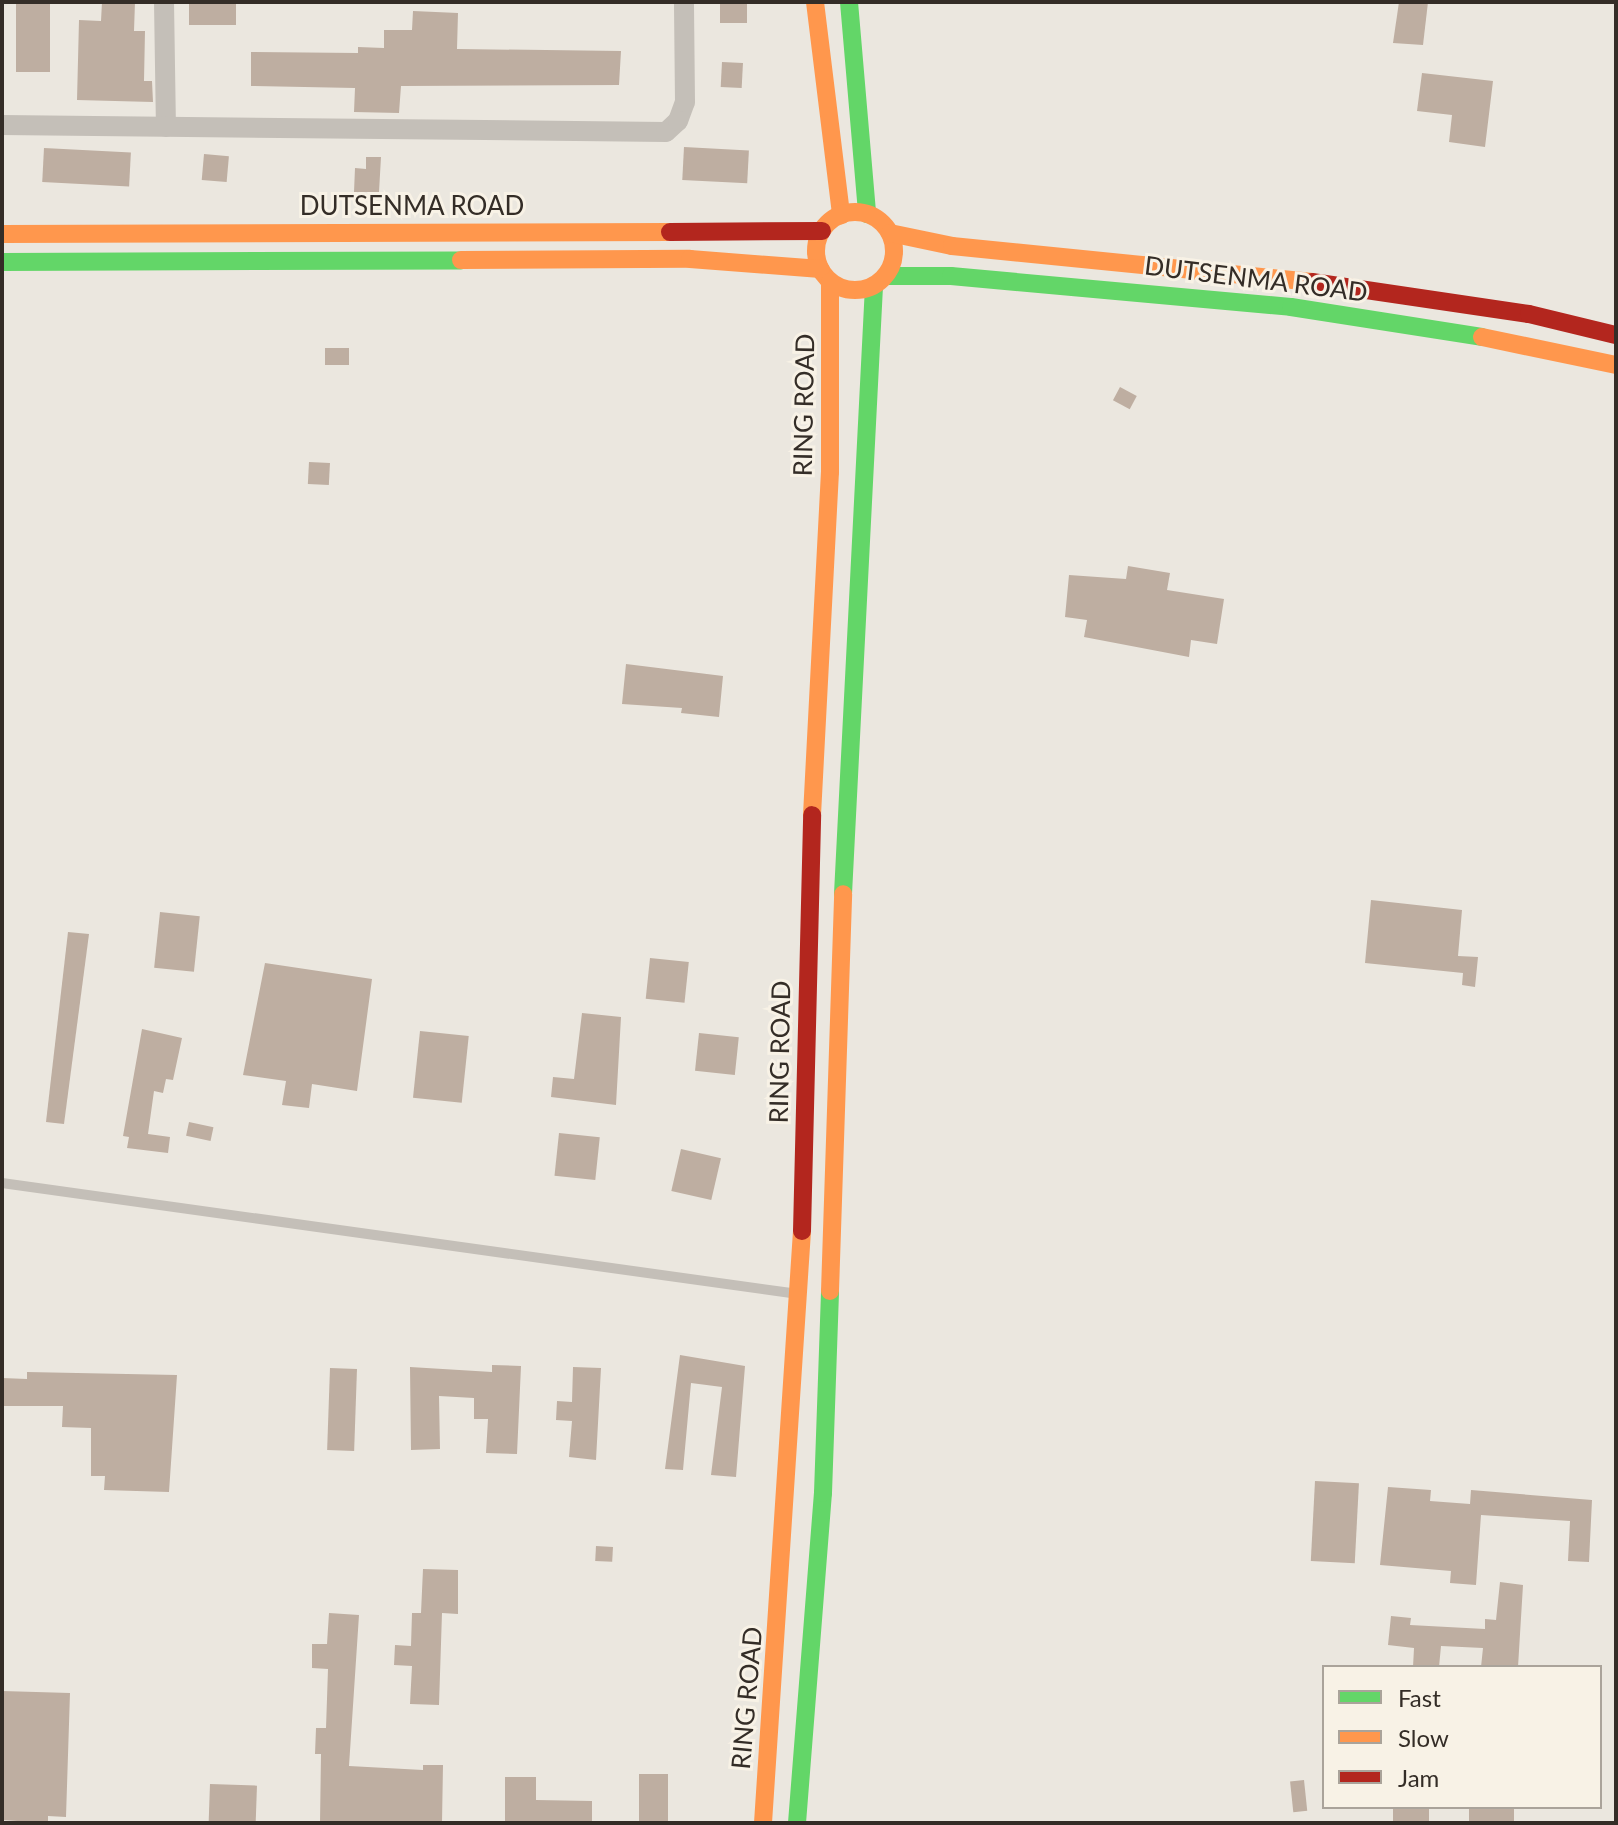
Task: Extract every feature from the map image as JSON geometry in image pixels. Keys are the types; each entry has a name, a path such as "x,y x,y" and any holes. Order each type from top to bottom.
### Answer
{"main road":[{"path":"815,2 841,215"},
{"path":"849,2 867,214"},
{"path":"867,214 890,233 893,263 880,281 859,290 826,275 817,243 822,231 841,215 867,214"},
{"name":"DUTSENMA ROAD","path":"2,234 822,231"},
{"name":"DUTSENMA ROAD","path":"890,233 952,246 1304,281 1529,314 1616,335"},
{"name":"DUTSENMA ROAD","path":"2,262 690,259 826,275"},
{"name":"RING ROAD","path":"763,1823 816,1295 812,804 830,472 826,275"},
{"name":"DUTSENMA ROAD","path":"880,281 966,277 1275,305 1539,346 1616,365"},
{"path":"797,1823 823,1493 816,1295 880,281"}],"street":[{"path":"164,2 166,127"},
{"path":"2,125 666,132 678,121 685,102 684,2"}],"lane":[{"path":"2,1183 816,1295"}],"building":[{"path":"16,2 50,2 50,72 16,72"},
{"path":"102,2 135,2 134,31 145,31 144,81 152,81 153,102 77,100 79,20 101,21"},
{"path":"189,2 236,2 236,25 189,25"},
{"path":"720,2 747,2 747,23 720,23"},
{"path":"1399,2 1428,2 1423,45 1393,43"},
{"path":"413,11 458,13 457,49 621,51 619,85 401,86 399,113 354,112 355,88 251,86 251,52 358,53 358,47 384,48 384,30 412,30"},
{"path":"722,62 743,63 742,88 721,87"},
{"path":"1422,73 1493,81 1485,147 1449,142 1452,115 1417,111"},
{"path":"684,147 749,150 747,183 682,180"},
{"path":"44,148 131,153 129,187 42,182"},
{"path":"204,154 229,156 227,182 202,180"},
{"path":"366,157 381,157 379,192 354,192 355,168 366,169"},
{"path":"325,348 349,348 349,365 325,365"},
{"path":"1120,387 1137,396 1130,409 1113,400"},
{"path":"309,462 330,463 329,485 308,484"},
{"path":"1128,566 1170,573 1167,590 1224,599 1217,644 1191,640 1189,657 1084,637 1087,620 1065,617 1069,575 1126,579"},
{"path":"626,664 723,676 719,717 681,713 682,708 622,704"},
{"path":"1371,900 1462,910 1458,956 1478,957 1475,987 1462,985 1463,973 1365,963"},
{"path":"160,912 200,916 194,972 154,968"},
{"path":"68,932 89,934 64,1124 46,1122"},
{"path":"650,958 689,962 685,1003 646,999"},
{"path":"265,963 372,979 357,1091 312,1084 309,1108 282,1105 286,1081 243,1075"},
{"path":"582,1013 621,1017 616,1105 551,1097 553,1077 574,1079"},
{"path":"142,1029 182,1038 173,1080 166,1079 163,1093 154,1091 148,1134 170,1137 168,1153 127,1148 129,1137 123,1136"},
{"path":"420,1031 469,1036 462,1103 413,1098"},
{"path":"699,1033 739,1037 735,1075 695,1071"},
{"path":"189,1122 213,1127 211,1141 186,1136"},
{"path":"559,1133 600,1137 595,1180 555,1176"},
{"path":"681,1149 721,1158 711,1200 671,1191"},
{"path":"680,1355 745,1366 736,1477 711,1475 722,1387 691,1383 683,1470 665,1469"},
{"path":"492,1365 521,1366 517,1454 486,1453 488,1419 474,1419 474,1398 439,1396 440,1449 411,1450 410,1367 492,1372"},
{"path":"573,1367 601,1368 596,1460 569,1457 572,1421 556,1420 557,1401 572,1402"},
{"path":"330,1368 357,1369 354,1451 327,1450"},
{"path":"27,1372 177,1375 169,1492 104,1490 105,1476 91,1476 91,1428 62,1427 63,1406 2,1406 2,1378 27,1379"},
{"path":"1315,1481 1359,1483 1355,1563 1311,1561"},
{"path":"1388,1487 1431,1490 1430,1501 1470,1504 1471,1490 1592,1500 1589,1562 1568,1561 1570,1521 1481,1515 1476,1585 1450,1583 1451,1571 1380,1565"},
{"path":"596,1546 613,1547 612,1562 595,1561"},
{"path":"423,1569 458,1570 458,1614 442,1613 439,1705 410,1704 412,1666 394,1665 395,1645 411,1646 412,1613 421,1613"},
{"path":"1500,1582 1523,1585 1518,1665 1481,1665 1483,1648 1441,1646 1439,1665 1413,1665 1414,1648 1388,1645 1391,1616 1411,1618 1410,1625 1485,1629 1485,1619 1496,1620"},
{"path":"329,1613 359,1615 349,1766 423,1770 423,1765 443,1765 442,1823 320,1823 321,1754 315,1754 316,1728 326,1728 328,1669 312,1668 312,1644 327,1644"},
{"path":"2,1691 70,1693 66,1817 48,1816 48,1823 2,1820"},
{"path":"639,1774 668,1774 668,1823 639,1823"},
{"path":"505,1777 536,1777 536,1800 592,1801 592,1823 505,1823"},
{"path":"1304,1780 1307,1811 1293,1812 1290,1781"},
{"path":"210,1784 257,1786 256,1823 209,1823"},
{"path":"1393,1809 1429,1809 1429,1823 1393,1823"},
{"path":"1469,1809 1514,1809 1514,1823 1469,1823"}],"traffic: fast":[{"path":"849,2 867,214"},
{"path":"2,262 461,260"},
{"path":"886,276 951,276 1291,307 1482,337"},
{"path":"843,894 874,286"},
{"path":"797,1823 823,1493 830,1291"}],"traffic: slow":[{"path":"815,2 841,215"},
{"path":"855,212 870,215 887,229 894,251 891,266 877,283 855,290 840,287 823,273 816,251 819,236 833,219 855,212"},
{"path":"2,234 670,232"},
{"path":"890,233 952,246 1312,282"},
{"path":"461,260 690,259 821,269"},
{"path":"812,815 830,472 830,282"},
{"path":"1482,337 1616,365"},
{"path":"830,1291 843,894"},
{"path":"763,1823 802,1231"}],"traffic: jam":[{"path":"670,232 822,231"},
{"path":"1312,282 1529,314 1616,335"},
{"path":"802,1231 812,815"}]}
